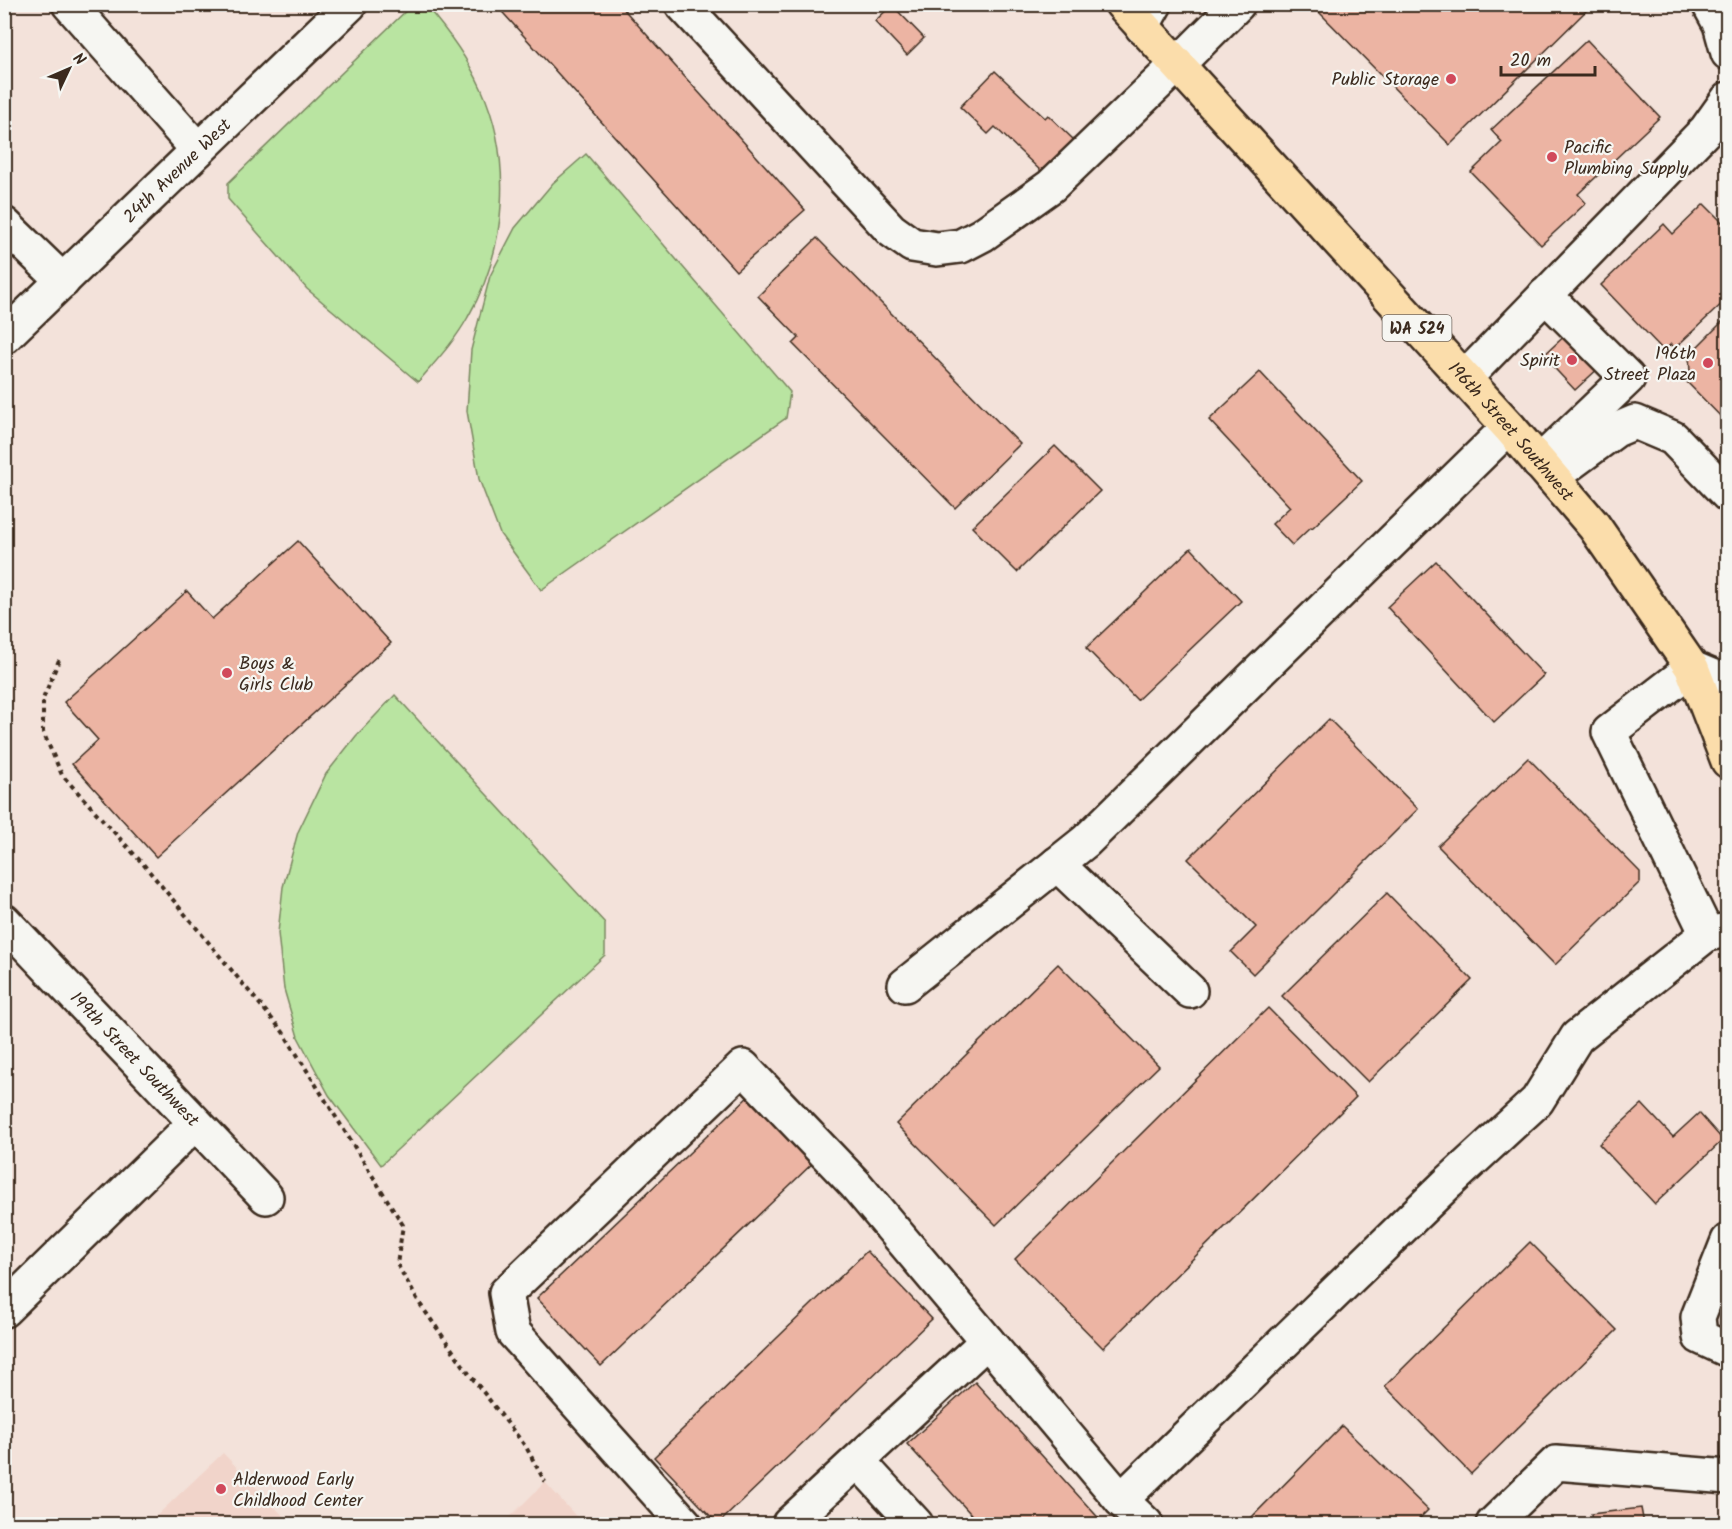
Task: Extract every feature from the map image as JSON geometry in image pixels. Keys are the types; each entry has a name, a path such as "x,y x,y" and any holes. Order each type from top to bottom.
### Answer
{"main road":[{"name":"196th Street Southwest","path":"1140,12 1177,65 1509,427 1594,526 1692,668 1728,761"}],"street":[{"path":"69,4 198,150"},
{"name":"24th Avenue West","path":"4,337 350,4"},
{"path":"682,4 891,230 912,245 937,249 961,246 982,235 1051,186 1238,4"},
{"path":"1464,379 1706,130 1728,99"},
{"path":"4,224 63,281"},
{"path":"1545,295 1628,378 1545,470"},
{"path":"1545,470 1616,430 1635,422 1673,438 1728,495"},
{"path":"905,985 1086,841 1509,427"},
{"path":"1122,1500 1448,1183 1536,1101 1577,1037 1717,932 1609,732 1692,668 1728,683"},
{"path":"1057,864 1190,991"},
{"name":"199th Street Southwest","path":"4,921 266,1197"},
{"path":"685,1524 513,1332 506,1293 743,1067 855,1184 1122,1500 1146,1524"},
{"path":"4,1310 195,1123"},
{"path":"1728,1240 1698,1317 1700,1337 1728,1350"},
{"path":"789,1524 987,1341"},
{"path":"858,1461 916,1524"},
{"path":"1493,1524 1556,1463 1728,1477"}],"path":[{"path":"59,660 43,699 43,732 62,775 144,865 283,1032 403,1225 397,1264 420,1305 470,1375 526,1446 545,1482"}],"shaded area":[{"name":"Alderwood Early Childhood Center","path":"223,1453 291,1524 148,1524"},
{"path":"545,1482 583,1524 503,1524"}],"green space":[{"path":"412,5 425,5 456,44 469,65 491,115 498,144 501,174 498,234 481,291 457,334 418,382 307,289 228,199 228,183"},
{"path":"586,154 790,392 786,418 541,590 500,534 479,479 467,411 471,350 490,276 515,228 553,183"},
{"path":"395,695 605,923 605,955 381,1165 329,1095 298,1037 284,989 278,933 283,887 298,832 326,774 356,736"}],"building":[{"path":"495,4 619,4 805,210 736,271"},
{"name":"Public Storage","path":"1327,4 1593,4 1450,145 1319,12"},
{"path":"892,5 924,38 907,55 875,21"},
{"name":"Pacific Plumbing Supply","path":"1587,40 1660,117 1578,194 1586,203 1541,245 1471,172 1502,142 1491,130"},
{"path":"995,71 1045,118 1048,115 1075,141 1043,173 995,127 988,134 960,107"},
{"path":"1704,204 1728,228 1728,298 1675,348 1671,344 1664,351 1601,285 1664,224 1673,234"},
{"path":"817,238 1020,444 955,508 793,344 799,338 758,296"},
{"name":"196th Street Plaza","path":"1728,316 1728,424 1683,378 1690,372 1689,355"},
{"name":"Spirit","path":"1570,331 1602,365 1575,390 1543,356"},
{"path":"1260,372 1362,481 1292,545 1272,524 1290,507 1209,420"},
{"path":"1055,446 1100,491 1017,572 972,527"},
{"name":"Boys & Girls Club","path":"298,541 391,643 156,857 72,764 98,740 64,702 187,591 212,619"},
{"path":"1191,548 1241,601 1137,700 1086,648"},
{"path":"1436,561 1544,675 1494,722 1387,607"},
{"path":"1329,719 1418,809 1253,974 1231,952 1256,927 1188,859"},
{"path":"1528,758 1640,872 1640,882 1555,965 1438,846"},
{"path":"1387,893 1472,980 1368,1082 1282,996"},
{"path":"1058,964 1159,1066 996,1225 896,1124"},
{"path":"1268,1008 1356,1097 1103,1348 1015,1259"},
{"path":"751,1094 815,1161 601,1366 537,1298"},
{"path":"1642,1104 1673,1137 1699,1113 1723,1140 1655,1204 1599,1144"},
{"path":"1530,1242 1617,1330 1471,1474 1385,1386"},
{"path":"867,1251 932,1319 718,1524 654,1457"},
{"path":"975,1382 1104,1524 980,1524 907,1444"},
{"path":"1342,1426 1428,1510 1414,1524 1245,1524"},
{"path":"1641,1508 1644,1524 1592,1524 1591,1514"}],"place":[{"name":"Public Storage","path":"1451,79"},
{"name":"Pacific Plumbing Supply","path":"1552,157"},
{"name":"Spirit","path":"1572,360"},
{"name":"196th Street Plaza","path":"1708,363"},
{"name":"Boys & Girls Club","path":"227,673"},
{"name":"Alderwood Early Childhood Center","path":"221,1489"}]}
